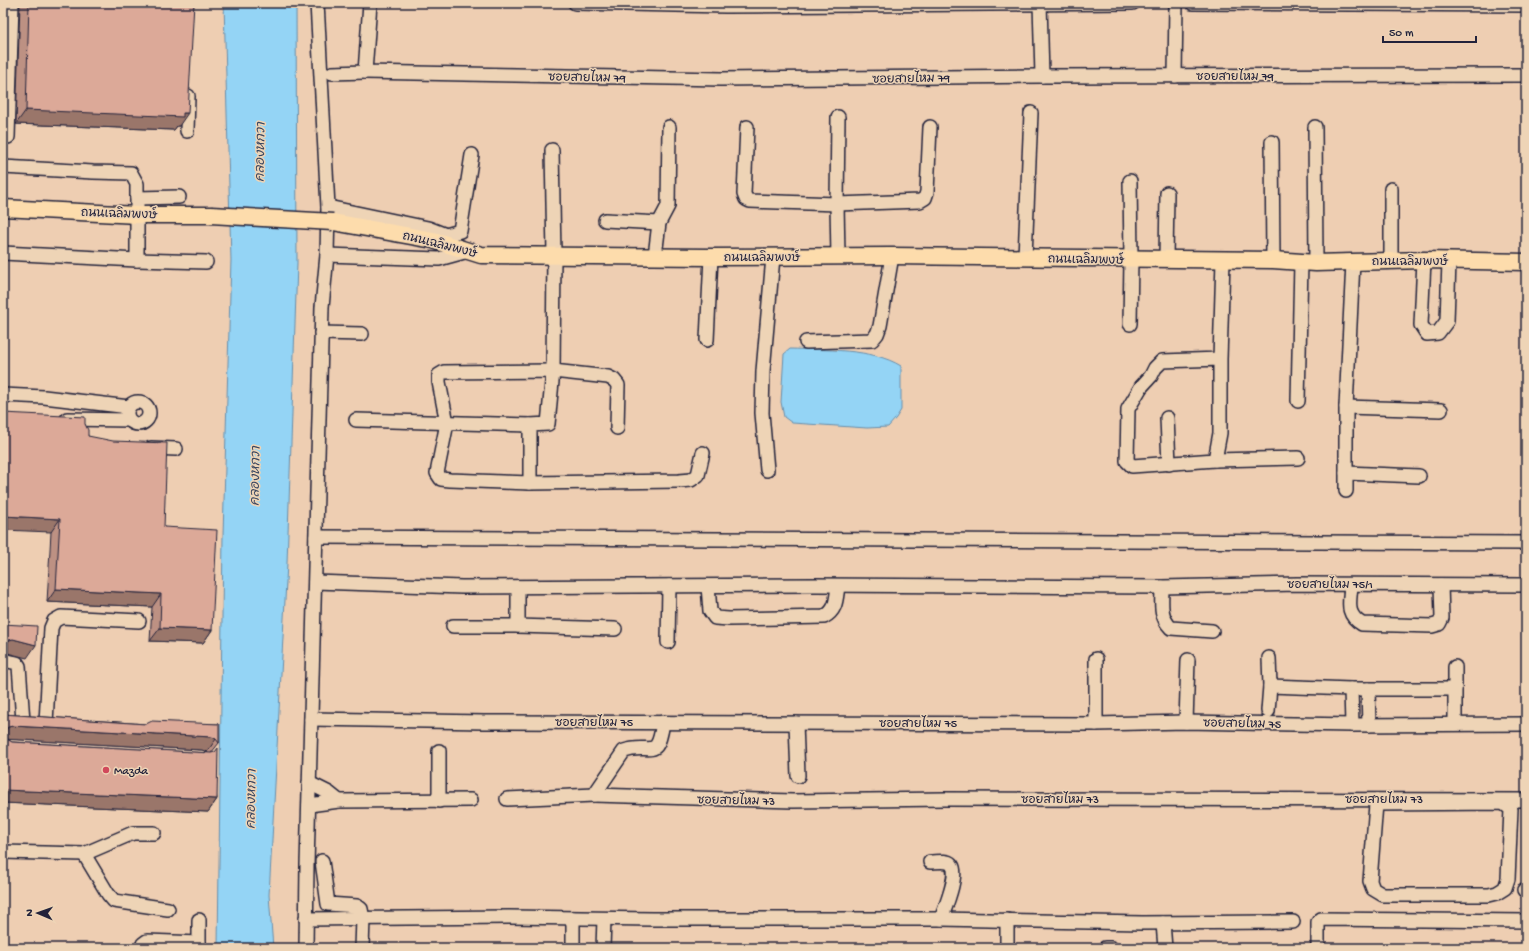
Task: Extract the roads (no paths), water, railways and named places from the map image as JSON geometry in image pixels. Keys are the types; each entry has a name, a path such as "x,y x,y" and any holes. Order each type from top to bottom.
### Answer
{"main road":[{"name":"ถนนเฉลิมพงษ์","path":"3,208 137,215 330,214 475,253 554,256 892,256 1273,260 1308,262 1424,260 1526,262"}],"street":[{"path":"8,137 6,88 7,34 12,3"},
{"path":"306,948 322,307 330,214 317,3"},
{"path":"365,72 370,3"},
{"path":"575,3 726,6 1133,3"},
{"path":"1040,3 1042,76"},
{"path":"1175,76 1176,3"},
{"path":"1192,3 1526,5"},
{"name":"ซอยสายไหม 79","path":"332,73 365,72 721,79 1042,76 1526,75"},
{"path":"187,130 189,83"},
{"path":"1025,257 1031,113"},
{"path":"838,117 838,257"},
{"path":"655,256 659,223 668,206 669,127"},
{"path":"747,128 744,194 746,199 750,201 837,204 920,201 924,198 927,192 930,127"},
{"path":"1298,402 1308,262 1315,127"},
{"path":"1272,142 1273,260"},
{"path":"356,420 530,425 548,424 553,371 554,256 552,150"},
{"path":"446,235 460,231 472,155"},
{"path":"3,167 93,172 131,172 137,184 137,260"},
{"path":"1130,181 1130,324"},
{"path":"1391,261 1392,189"},
{"path":"1166,260 1167,193"},
{"path":"137,198 179,197"},
{"path":"327,255 440,259 475,253 472,244 428,228 330,214"},
{"path":"605,220 659,223"},
{"path":"3,253 206,262"},
{"path":"806,342 872,340 877,334 880,326 892,256"},
{"path":"707,340 711,257"},
{"path":"767,470 762,413 763,371 773,257"},
{"path":"1215,460 1220,433 1220,359 1223,260"},
{"path":"1424,260 1421,325 1428,334 1438,333 1447,321 1449,261"},
{"path":"1346,491 1346,407 1353,262"},
{"path":"322,333 362,334"},
{"path":"1220,359 1162,361 1155,368 1151,376 1141,387 1128,409 1127,461 1132,466 1215,460 1298,458"},
{"path":"617,428 618,385 614,380 608,377 553,371 444,372 439,376 439,382 447,423 436,473 441,479 530,483 691,480 698,475 703,454"},
{"path":"3,395 44,397 129,414 83,425 51,419"},
{"path":"1346,407 1441,410"},
{"path":"1167,418 1169,464"},
{"path":"530,425 530,483"},
{"path":"140,448 176,449"},
{"path":"1346,473 1419,476"},
{"path":"316,537 1526,543"},
{"name":"ซอยสายไหม 75/1","path":"315,582 462,587 1162,587 1297,584 1526,585"},
{"path":"1351,585 1349,608 1354,620 1362,624 1432,626 1439,624 1442,618 1441,585"},
{"path":"668,642 669,586"},
{"path":"708,586 710,611 714,618 729,619 824,617 834,609 838,586"},
{"path":"518,587 518,626"},
{"path":"1162,587 1162,614 1164,622 1171,628 1212,631"},
{"path":"46,723 51,628 54,621 61,617 139,621"},
{"path":"453,626 518,626 615,630"},
{"path":"1268,711 1270,686 1269,658"},
{"path":"1096,659 1096,724"},
{"path":"3,660 17,663 19,666 23,721"},
{"path":"1186,722 1188,660"},
{"path":"1455,667 1455,724"},
{"path":"1270,686 1351,689 1455,689"},
{"path":"1351,689 1352,725"},
{"path":"1368,689 1369,725"},
{"name":"ซอยสายไหม 75","path":"311,719 484,722 1096,724 1186,722 1352,725 1526,724"},
{"path":"10,720 61,724"},
{"path":"594,795 624,751 630,749 650,749 656,746 660,739 663,722"},
{"path":"796,723 798,776"},
{"path":"439,751 439,801"},
{"path":"309,783 328,793 339,801"},
{"name":"ซอยสายไหม 73","path":"507,799 594,795 793,802 945,799 1378,801 1526,800"},
{"path":"309,805 339,801 471,800"},
{"path":"1378,801 1503,804 1507,806 1511,809 1511,816 1508,879 1505,888 1497,893 1489,895 1382,895 1373,889 1370,880 1378,801"},
{"path":"3,852 84,854 133,833 154,833"},
{"path":"84,854 108,894 114,901 168,909"},
{"path":"322,861 328,904 357,906 361,909 363,918 362,948"},
{"path":"930,862 946,862 951,864 955,870 942,919"},
{"path":"573,918 573,948"},
{"path":"306,919 942,919 1163,923 1293,922"},
{"path":"603,948 604,919"},
{"path":"1318,948 1318,922 1321,919 1526,921"},
{"path":"142,948 143,944 147,941 160,945 199,946 199,920"},
{"path":"1007,920 1007,948"},
{"path":"1163,923 1165,948"},
{"path":"1105,948 1112,948"}],"water":[{"name":"คลองหกวา","path":"224,3 296,3 297,263 287,563 269,895 273,948 218,948 223,536 231,260"},
{"path":"790,349 832,350 862,353 889,360 901,366 901,410 888,427 867,428 792,423 784,417 781,402 784,354"}],"place":[{"name":"Mazda","path":"106,770"}]}
